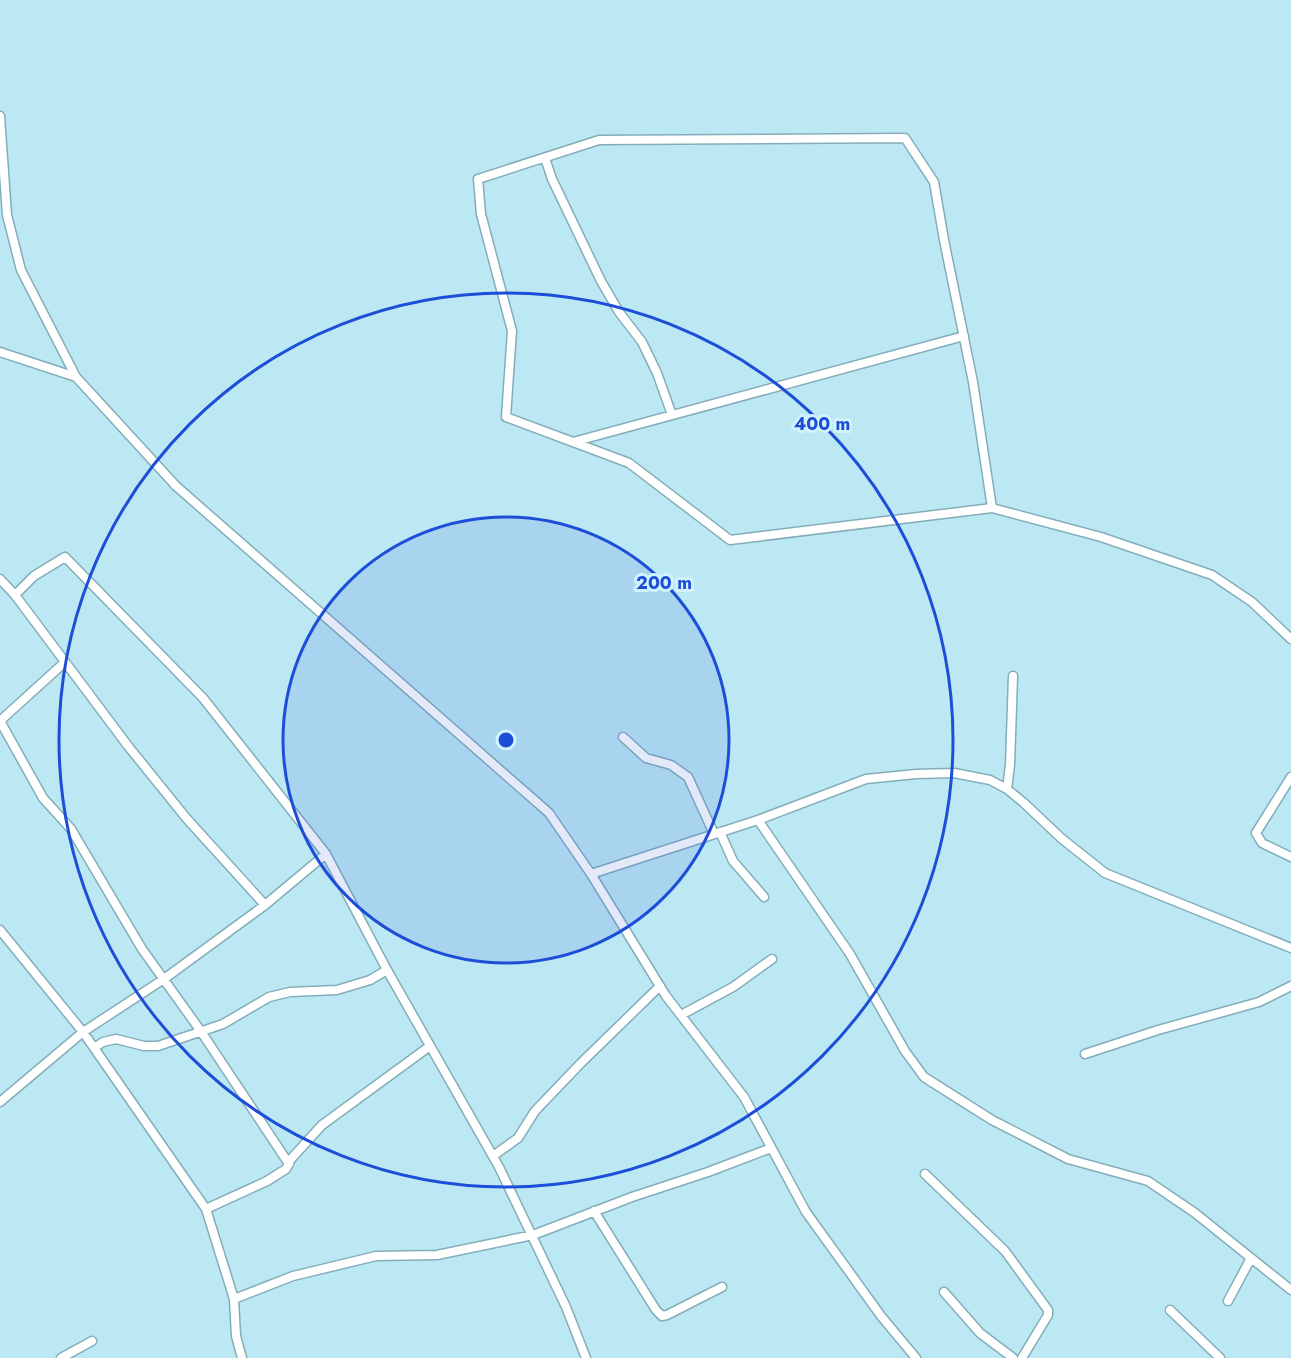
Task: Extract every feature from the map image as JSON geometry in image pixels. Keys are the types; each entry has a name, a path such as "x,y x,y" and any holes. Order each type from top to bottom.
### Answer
{"street":[{"path":"0,116 7,214 21,270 76,377 176,486 549,813 591,874 660,986 744,1097 806,1212 881,1316 916,1358"},
{"path":"992,508 974,382 934,182 905,138 598,140 478,179 481,214 512,331 507,417 629,463 730,540 992,508 1101,537 1212,575 1252,602 1291,639"},
{"path":"544,158 601,281 642,342 657,373 672,415"},
{"path":"573,442 964,336"},
{"path":"0,352 76,377"},
{"path":"15,595 34,576 65,557 203,698 326,854 387,970 493,1156 533,1235 566,1307 586,1358"},
{"path":"0,579 15,595 128,746 187,819 265,905"},
{"path":"65,662 0,721 43,798 71,829 142,949 200,1030 289,1164"},
{"path":"1007,789 1013,676"},
{"path":"623,737 646,758 670,765 688,777 733,861 764,897"},
{"path":"591,874 759,820 866,779 954,773 990,780 1007,789 1060,838 1105,873 1291,948"},
{"path":"1291,777 1256,833 1262,843 1291,857"},
{"path":"759,820 850,954 905,1051 924,1077 992,1120 1068,1159 1148,1181 1195,1213 1291,1290"},
{"path":"0,1102 83,1032 164,979 265,905 326,854"},
{"path":"0,930 83,1032 206,1209 234,1299 236,1336 242,1358"},
{"path":"681,1015 733,987 772,959"},
{"path":"94,1048 103,1042 116,1039 144,1046 158,1046 223,1024 269,998 290,992 337,990 370,980 387,970"},
{"path":"493,1156 518,1138 535,1111 580,1063 660,986"},
{"path":"1084,1054 1158,1030 1258,1002 1291,986"},
{"path":"206,1209 267,1181 286,1169 291,1160 322,1125 430,1046"},
{"path":"234,1299 293,1276 376,1256 437,1256 533,1235 771,1148"},
{"path":"925,1174 1005,1251 1048,1310 1048,1315 1022,1358"},
{"path":"594,1211 662,1316 722,1287"},
{"path":"1228,1301 1251,1258"},
{"path":"944,1292 980,1333 1013,1358"},
{"path":"1170,1310 1220,1358"},
{"path":"61,1358 92,1341"}]}
